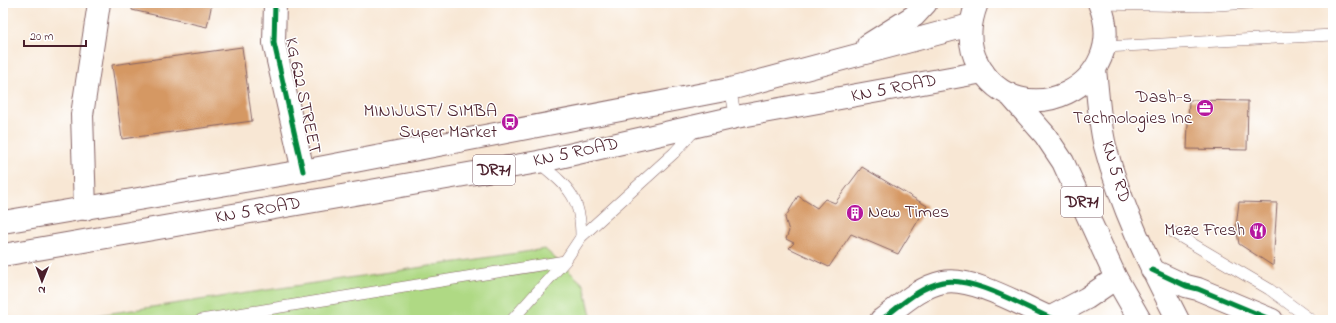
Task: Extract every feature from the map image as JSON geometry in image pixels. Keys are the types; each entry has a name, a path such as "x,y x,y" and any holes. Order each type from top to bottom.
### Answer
{"main road":[{"path":"85,209 82,115 99,3"},
{"name":"KG 622 STREET","path":"275,3 274,43 303,171"},
{"path":"842,60 914,16 926,3"},
{"name":"DR71","path":"977,3 970,25 970,42 974,57 983,72 994,84 1009,94 1045,135 1063,162 1116,278 1140,320"},
{"name":"DR71","path":"1009,94 1024,99 1035,100 1056,98 1071,92 1084,83 1101,59 1105,47 1106,32 1100,3"},
{"name":"KN 5 ROAD","path":"3,222 303,171 730,89 970,25"},
{"name":"KN 5 RD","path":"1094,70 1105,146 1126,210 1152,270"},
{"name":"KN 5 ROAD","path":"3,255 538,162 698,127 736,117 983,72"},
{"path":"1152,270 1186,286 1198,289 1272,320"},
{"name":"DR71","path":"1152,270 1178,320"},
{"path":"881,320 913,295 944,282 962,282 989,290 1052,319 1116,278"}],"lane":[{"path":"1100,3 1202,6 1250,3"},
{"path":"1105,47 1333,35"},
{"path":"730,89 736,117"},
{"path":"512,320 565,261 581,237 674,153 698,127"},
{"path":"538,162 568,188 576,201 581,218 581,237"},
{"path":"1174,234 1269,289 1311,320"},
{"path":"200,320 565,261"}],"green space":[{"path":"545,249 584,285 592,320 64,320"}],"building":[{"path":"132,3 212,3 207,27 132,10"},
{"path":"242,47 252,121 122,139 112,65"},
{"path":"1189,100 1248,101 1247,150 1187,149"},
{"name":"New Times","path":"862,167 927,206 898,254 851,234 829,267 789,248 794,243 786,239 789,231 785,218 798,196 817,208 825,199 835,203"},
{"path":"1239,202 1277,203 1273,266 1239,244 1236,227"}],"cycle path":[{"path":"275,3 274,43 303,171"},
{"path":"1152,270 1186,286 1198,289 1272,320"},
{"path":"881,320 926,288 934,284 955,281 984,288 1055,320"}],"place":[{"name":"Dash-s Technologies Inc","path":"1205,108"},
{"name":"MINIJUST/ SIMBA Super Market","path":"510,122"},
{"name":"New Times","path":"855,213"},
{"name":"Meze Fresh","path":"1258,231"}]}
